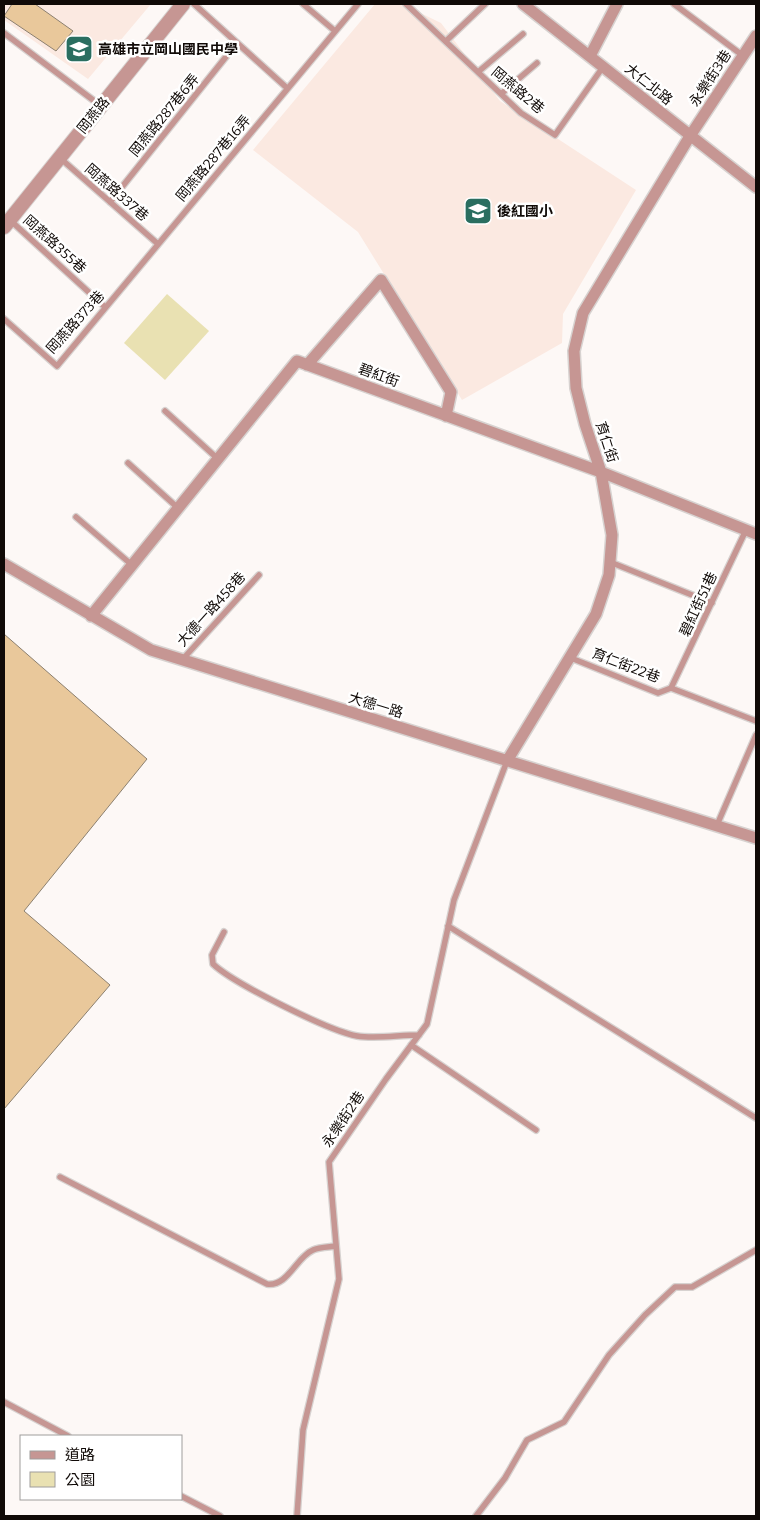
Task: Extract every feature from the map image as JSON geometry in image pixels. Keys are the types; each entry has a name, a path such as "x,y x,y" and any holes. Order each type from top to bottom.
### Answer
{"street":[{"name":"岡燕路","path":"7,223 183,4"},
{"name":"大仁北路","path":"523,4 756,187"},
{"path":"590,56 617,4"},
{"name":"永樂街3巷","path":"690,136 756,36"},
{"name":"育仁街","path":"507,761 596,614 609,575 612,535 601,472 576,388 574,351 583,313 690,136"},
{"path":"91,616 297,361 308,365 380,280 451,392 446,416"},
{"name":"碧紅街","path":"308,365 601,472 751,532"},
{"name":"大德一路","path":"4,564 151,650 756,838"}],"lane":[{"path":"194,4 287,88"},
{"path":"303,4 335,31"},
{"name":"岡燕路287巷16弄","path":"158,244 358,4"},
{"name":"岡燕路2巷","path":"406,4 521,113 555,135 603,67"},
{"path":"446,41 484,4"},
{"path":"674,4 742,55"},
{"path":"4,33 101,106"},
{"path":"478,72 523,34"},
{"name":"岡燕路287巷6弄","path":"110,202 237,43"},
{"path":"501,94 538,63"},
{"name":"岡燕路337巷","path":"59,158 158,244"},
{"name":"岡燕路355巷","path":"7,223 106,307"},
{"name":"岡燕路373巷","path":"4,319 57,366 158,244"},
{"path":"165,411 218,459"},
{"path":"128,463 178,508"},
{"path":"76,517 132,565"},
{"name":"碧紅街51巷","path":"672,688 712,603 751,532"},
{"path":"610,562 712,603"},
{"name":"大德一路458巷","path":"182,660 259,575"},
{"name":"育仁街22巷","path":"570,658 658,693 672,688 756,721"},
{"path":"717,825 756,735"},
{"name":"永樂街2巷","path":"298,1516 303,1430 339,1279 329,1162 427,1024 454,900 507,761"},
{"path":"448,926 756,1118"},
{"path":"224,932 212,955 213,964 222,973 286,1006 358,1036 418,1035"},
{"path":"411,1045 536,1130"},
{"path":"60,1177 266,1284 273,1285 280,1281 313,1249 336,1246"},
{"path":"476,1516 505,1478 527,1440 564,1422 609,1355 663,1298 675,1287 692,1287 756,1250"},
{"path":"4,1402 66,1435"},
{"path":"182,1497 220,1516"}],"shaded area":[{"name":"高雄市立岡山國民中學","path":"4,4 151,4 88,79 4,20"},
{"name":"後紅國小","path":"375,4 402,4 441,23 500,101 636,190 563,314 562,343 462,400 358,232 253,150"}],"green space":[{"path":"167,294 209,331 165,380 124,343"}],"building":[{"path":"12,4 35,4 73,31 56,51 4,16"},
{"path":"4,634 147,759 24,911 110,985 4,1109"}],"place":[{"name":"高雄市立岡山國民中學","path":"79,49"},
{"name":"後紅國小","path":"478,211"}]}
